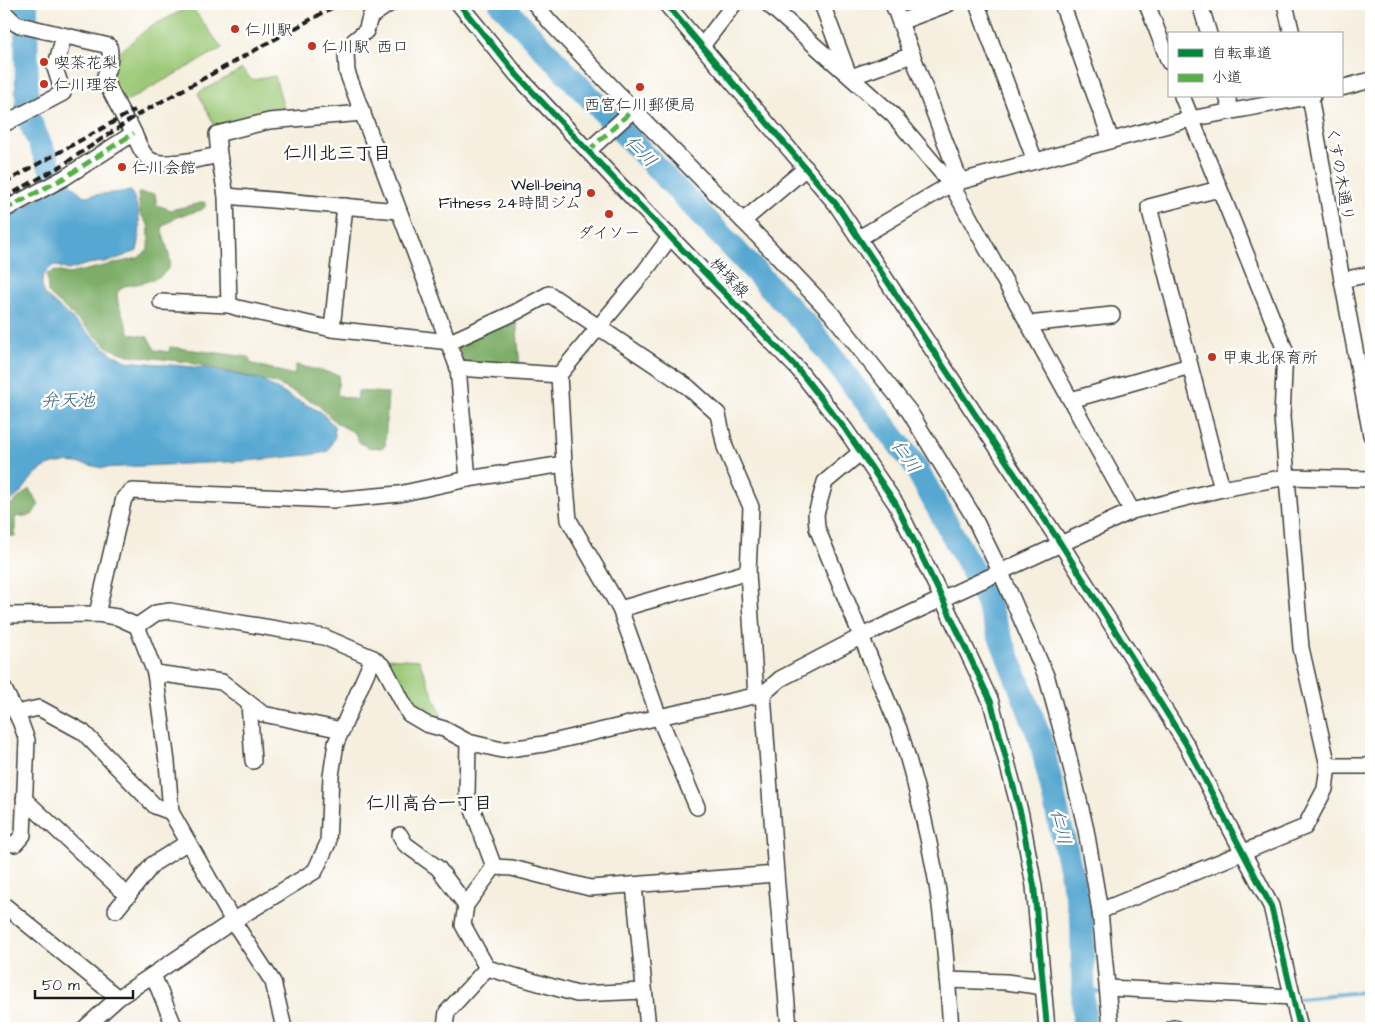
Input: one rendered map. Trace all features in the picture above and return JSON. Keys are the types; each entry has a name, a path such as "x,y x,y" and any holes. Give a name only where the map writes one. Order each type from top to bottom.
{"street":[{"path":"389,4 370,17 366,31 354,41 346,53 347,72 450,342 458,368 468,479"},
{"name":"桝塚線","path":"459,4 517,75 798,369 846,429 896,504 991,702 1021,815 1034,886 1047,1028"},
{"path":"535,4 633,110 831,313 909,412 972,514 1001,572 1047,678 1068,754 1086,830 1100,911 1111,1028"},
{"path":"666,4 836,204 1061,544 1186,744 1271,906 1300,1028"},
{"path":"702,46 734,4"},
{"path":"768,4 893,115 956,182"},
{"path":"822,4 850,76"},
{"path":"893,4 956,182 1028,324 1132,511"},
{"path":"977,4 1035,161"},
{"path":"1062,4 1111,140"},
{"path":"1147,4 1168,59"},
{"path":"1200,4 1208,32"},
{"path":"1285,4 1292,32"},
{"path":"900,22 941,5"},
{"path":"8,19 36,30 109,46 108,66 104,79 107,88 114,97 143,152 149,159 157,162 178,162 219,155"},
{"path":"10,120 63,94 56,68 64,36"},
{"path":"850,76 912,55"},
{"path":"1342,88 1371,80"},
{"path":"1100,911 1305,827 1325,789 1328,766 1301,648 1282,417 1285,350 1183,98"},
{"path":"1228,98 1231,111"},
{"path":"859,238 956,182 1190,119 1305,98"},
{"name":"くすの木通り","path":"1311,98 1342,280 1367,391 1371,435"},
{"path":"588,151 633,110"},
{"path":"229,305 226,196 217,134 269,122 362,113"},
{"path":"4,210 64,178 134,133"},
{"path":"743,221 806,168"},
{"path":"1219,189 1149,207 1222,488"},
{"path":"226,196 399,211"},
{"path":"332,330 345,206"},
{"path":"671,236 645,271 558,375 569,520 620,609 659,717 697,807"},
{"path":"1342,280 1371,274"},
{"path":"161,302 229,305 332,330 450,342 516,312 549,294 688,387 718,414 725,447 751,508 748,572 789,1028"},
{"path":"1028,324 1112,315"},
{"path":"1071,400 1190,366"},
{"path":"458,368 558,375"},
{"path":"861,452 825,482 816,514 817,528 899,729 908,759 935,873 951,1028"},
{"path":"97,614 124,498 132,491 332,500 399,494 468,479 564,464"},
{"path":"137,626 156,614 170,611 324,637 373,658 384,667 409,714 426,724 444,729 468,742 502,750 536,746 760,695 780,679 862,636 1132,511 1222,488 1287,477 1371,479"},
{"path":"620,609 748,572"},
{"path":"4,615 97,614 117,617 137,626 155,673 167,762 171,812 233,921 273,982 284,1028"},
{"path":"85,1028 118,998 233,921 315,871 328,843 331,776 336,743 373,658"},
{"path":"155,673 222,682 263,714 342,730"},
{"path":"4,689 16,713 26,740 22,834 15,844 4,843"},
{"path":"250,703 253,761"},
{"path":"16,713 39,708 83,732 155,806 171,812"},
{"path":"468,742 467,794 494,867"},
{"path":"1328,766 1371,766"},
{"path":"24,799 128,896"},
{"path":"400,835 405,844 438,868 466,906"},
{"path":"116,910 152,864 188,842"},
{"path":"494,867 512,868 590,888 776,874"},
{"path":"494,867 466,906 462,925 487,968 577,994 644,990"},
{"path":"634,885 648,1028"},
{"path":"4,905 118,998"},
{"path":"446,1028 447,1012 487,968"},
{"path":"153,975 175,1028"},
{"path":"947,980 1006,982 1044,987"},
{"path":"1108,988 1293,997"}],"green space":[{"path":"191,6 222,48 125,102 121,101 109,76 121,51 148,28"},
{"path":"242,69 252,80 275,76 286,116 216,128 198,93"},
{"path":"138,193 155,194 157,205 171,210 205,202 205,207 201,210 179,216 163,226 162,231 170,262 164,273 152,280 124,286 117,293 118,303 130,334 148,337 155,350 169,352 170,347 249,357 250,363 294,375 296,365 339,375 337,395 357,400 358,391 388,393 385,446 381,448 367,447 359,442 355,433 335,422 316,403 275,383 187,362 128,355 109,348 48,293 47,274 56,271 69,274 138,258 148,250 149,227 140,213"},
{"path":"516,316 520,369 461,364 457,343"},
{"path":"29,489 39,504 32,515 15,517 15,536 4,536 4,505 12,504"},
{"path":"385,658 419,660 443,719 432,719 413,710"}],"water":[{"name":"弁天池","path":"68,182 84,196 131,191 138,213 139,244 137,251 111,261 88,264 68,270 54,265 43,278 42,286 45,295 112,354 127,361 205,368 261,380 321,412 334,426 335,436 328,451 318,454 247,461 102,468 69,462 53,464 38,472 15,498 4,502 4,217"}],"waterway":[{"path":"26,4 28,117 59,187"},
{"name":"仁川","path":"501,4 811,330 914,464 980,585 1041,741 1082,920 1084,1028"},
{"path":"1300,998 1362,992 1371,984"},
{"path":"1083,988 1100,992"}],"railway":[{"path":"4,198 61,166 139,114 339,4"},
{"path":"4,183 135,110"}],"marked path":[{"path":"588,151 633,110"},
{"path":"4,210 64,178 134,133"}],"cycle path":[{"path":"459,4 517,75 618,183 798,369 845,429 896,504 991,702 1021,815 1034,886 1047,1028"},
{"path":"666,4 836,204 1061,544 1186,744 1271,906 1300,1028"}],"place":[{"name":"仁川駅","path":"235,29"},
{"name":"仁川駅 西口","path":"312,46"},
{"name":"喫茶花梨","path":"44,62"},
{"name":"仁川理容","path":"44,84"},
{"name":"西宮仁川郵便局","path":"640,87"},
{"name":"仁川会館","path":"122,167"},
{"name":"Well-being Fitness 24時間ジム","path":"591,193"},
{"name":"ダイソー","path":"609,214"},
{"name":"甲東北保育所","path":"1212,357"}],"district":[{"name":"仁川北三丁目","path":"337,153"},
{"name":"仁川高台一丁目","path":"429,803"}]}
